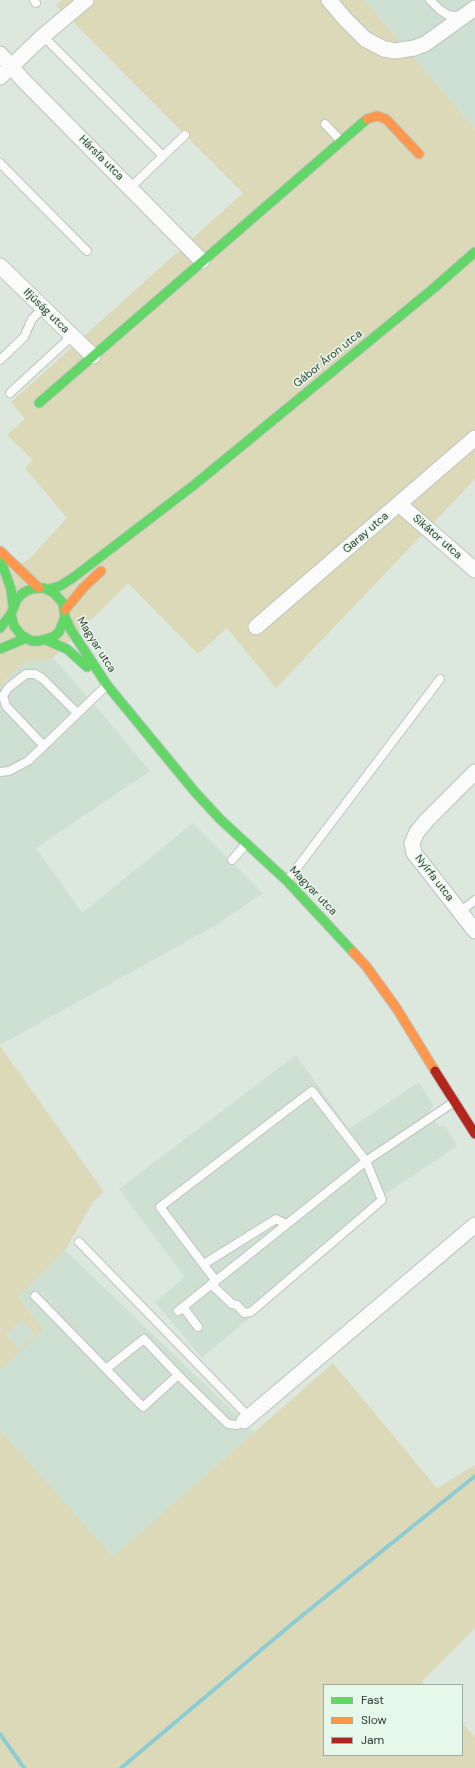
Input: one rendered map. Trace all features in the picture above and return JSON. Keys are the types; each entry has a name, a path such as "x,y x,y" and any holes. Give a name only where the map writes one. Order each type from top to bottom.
{"street":[{"path":"0,77 43,36 86,0"},
{"path":"329,0 365,39 384,49 395,51 414,48 425,44 471,11"},
{"name":"Hársfa utca","path":"0,54 11,67 202,261"},
{"path":"39,403 366,120 377,116 386,119 419,154"},
{"name":"Gábor Áron utca","path":"44,588 60,586 74,577 194,484 434,288 475,252"},
{"name":"Ifjúság utca","path":"0,266 93,356"},
{"name":"Garay utca","path":"256,627 475,438"},
{"name":"Gábor Áron utca","path":"65,613 83,588 194,484"},
{"name":"Sikátor utca","path":"399,504 475,570"},
{"path":"0,551 44,588 59,598 65,613 59,632 46,640 32,641 17,631 14,626 12,610 12,589 0,558"},
{"path":"0,628 12,610 17,599 23,592 31,589 44,588"},
{"name":"Magyar utca","path":"65,613 71,630 107,685 195,792 208,807 287,881 340,937 381,986 475,1134"},
{"path":"0,649 26,638"},
{"name":"Magyar utca","path":"46,640 67,649 107,685"},
{"name":"Nyírfa utca","path":"475,772 426,821 417,832 412,843 414,853 475,931"},
{"path":"247,1419 475,1225"}],"lane":[{"path":"430,0 440,10 448,15 454,16 471,11"},
{"path":"43,36 163,156"},
{"path":"326,124 341,141"},
{"path":"130,188 185,135"},
{"path":"0,164 87,251"},
{"path":"0,360 24,337 32,320 43,308"},
{"path":"10,393 72,336"},
{"path":"44,746 6,706 3,696 8,688 26,674 35,674 43,679 77,713"},
{"path":"287,881 440,679"},
{"path":"0,772 9,772 21,767 107,685"},
{"path":"232,860 246,843"},
{"path":"460,912 475,900"},
{"path":"312,1091 366,1161 382,1200 251,1312 244,1313 237,1305 232,1304 214,1283 204,1264 160,1207 312,1091"},
{"path":"198,1327 180,1309 366,1161 455,1102"},
{"path":"204,1264 276,1219 286,1224"},
{"path":"79,1242 247,1419 237,1425 228,1424 144,1339 106,1369"},
{"path":"36,1296 143,1407 178,1374"}],"shaded area":[{"path":"62,0 364,0 475,129 475,479 276,688 227,628 198,654 128,583 53,658 24,663 9,676 0,688 0,577 30,558 67,518 25,468 33,460 7,435 25,419 11,402 243,193 56,5"},
{"path":"364,0 475,0 475,129 431,78"},
{"path":"53,658 150,771 36,848 82,913 193,823 263,893 216,925 0,1045 0,688 9,676 24,663"},
{"path":"0,1046 104,1192 93,1202 65,1250 18,1297 43,1330 0,1370","holes":["23,1320 35,1335 18,1349 6,1334"]},
{"path":"296,1055 349,1129 419,1082 433,1106 429,1111 437,1125 445,1126 457,1146 385,1194 386,1203 202,1358 155,1302 185,1277 119,1189"},
{"path":"65,1250 254,1432 113,1558 0,1430 0,1370 43,1330 18,1297"},
{"path":"23,1320 35,1335 18,1349 6,1334"},
{"path":"333,1363 437,1488 475,1465 475,1628 422,1681 424,1684 323,1684 323,1756 463,1756 463,1724 475,1737 475,1768 0,1768 0,1430 113,1557"}],"waterway":[{"path":"121,1768 293,1623 475,1476"},
{"path":"0,1734 24,1768"}],"traffic: fast":[{"path":"39,403 367,119"},
{"path":"49,589 60,586 74,577 194,485 434,288 475,252"},
{"path":"0,558 11,589 13,606"},
{"path":"0,628 11,614 17,599 23,593 31,589 44,588 54,593 63,603 65,617 59,632 53,637 39,641 32,641 21,635 14,626 11,614"},
{"path":"65,617 71,630 107,685 195,792 220,819 287,881 353,952"},
{"path":"0,649 26,638"},
{"path":"46,640 67,649 87,667"}],"traffic: slow":[{"path":"367,119 377,116 386,119 419,154"},
{"path":"0,551 39,588"},
{"path":"65,610 83,588 101,571"},
{"path":"353,952 366,966 397,1009 435,1071"}],"traffic: jam":[{"path":"435,1071 475,1134"}]}
